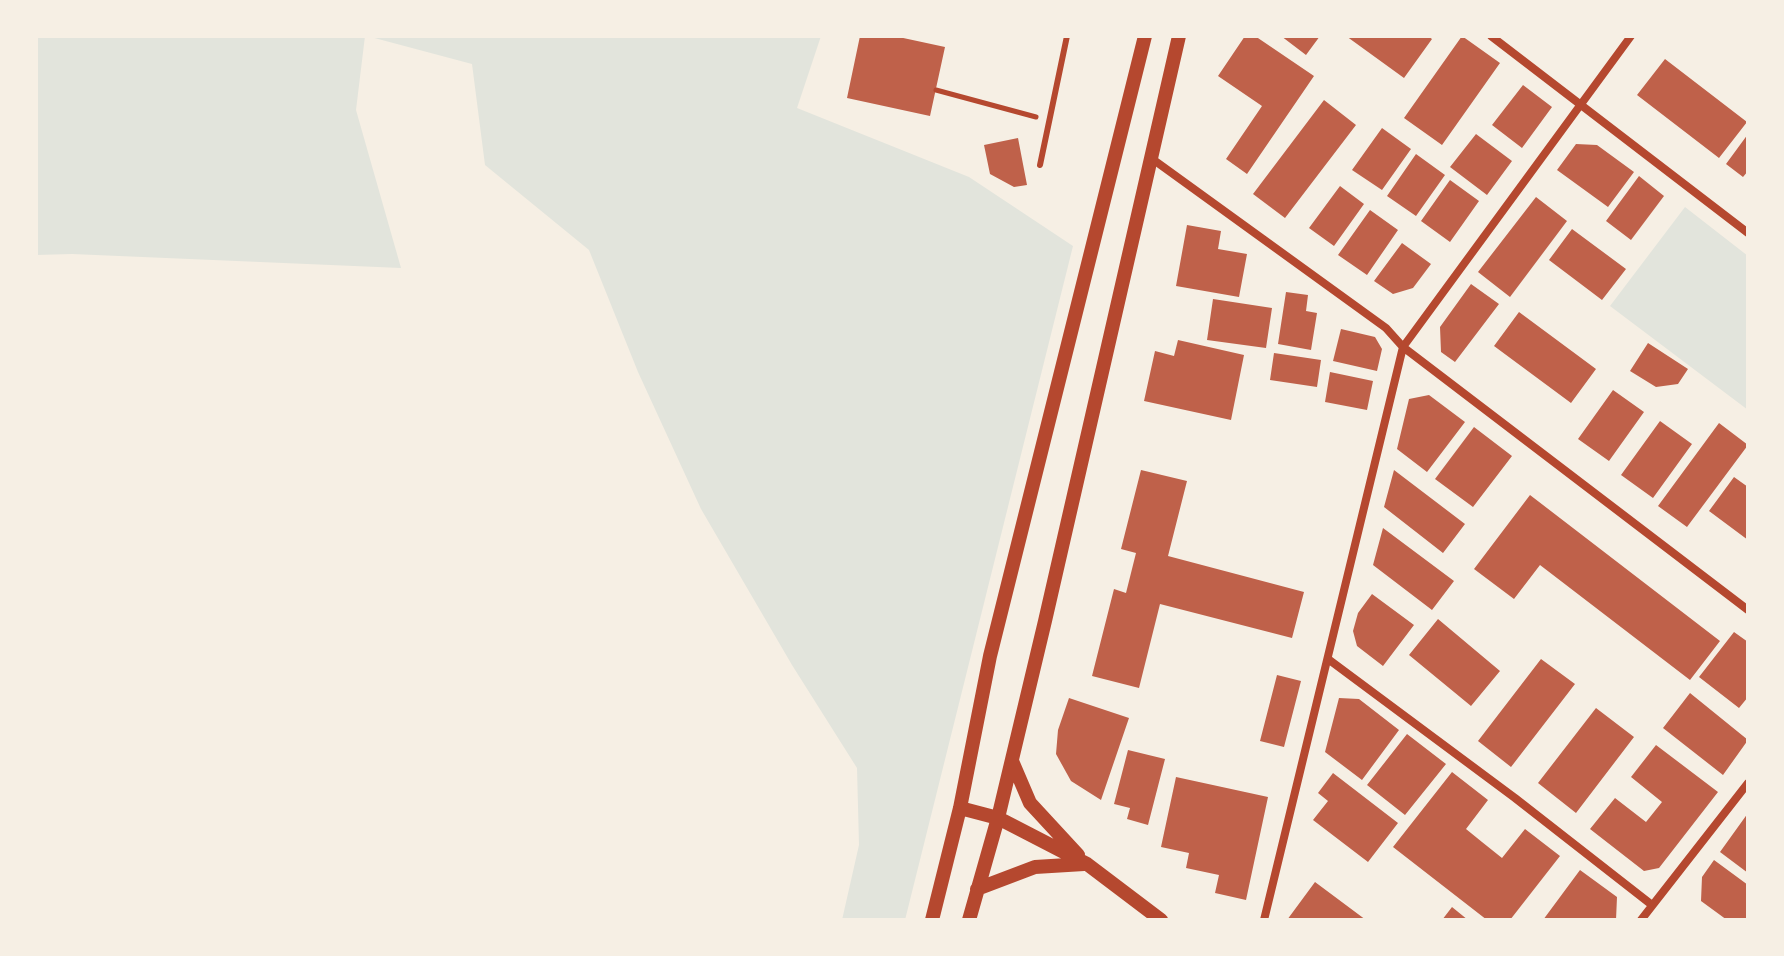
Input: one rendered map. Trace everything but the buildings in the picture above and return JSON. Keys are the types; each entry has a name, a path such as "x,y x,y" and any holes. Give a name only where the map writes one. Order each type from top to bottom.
{"street":[{"path":"932,920 960,808 990,656 1145,36"},
{"path":"969,920 1012,761 1179,36"},
{"path":"1491,36 1748,233"},
{"path":"1264,920 1403,347 1631,36"},
{"path":"1151,158 1386,328 1403,347 1748,610"},
{"path":"1328,659 1652,905"},
{"path":"1012,761 1030,803 1087,864"},
{"path":"1641,920 1748,783"},
{"path":"960,808 998,818 1087,864 1161,920"},
{"path":"977,889 1035,867 1087,864"}],"lane":[{"path":"1040,165 1067,36"}],"path":[{"path":"936,90 1049,120"}],"shaded area":[{"path":"36,36 365,36 356,110 401,268 36,255"},
{"path":"367,36 821,36 797,108 969,177 1073,246 905,920 842,920 859,845 857,768 792,665 701,509 638,372 589,250 485,165 472,64"},
{"path":"1685,207 1748,256 1748,410 1610,306"}]}
